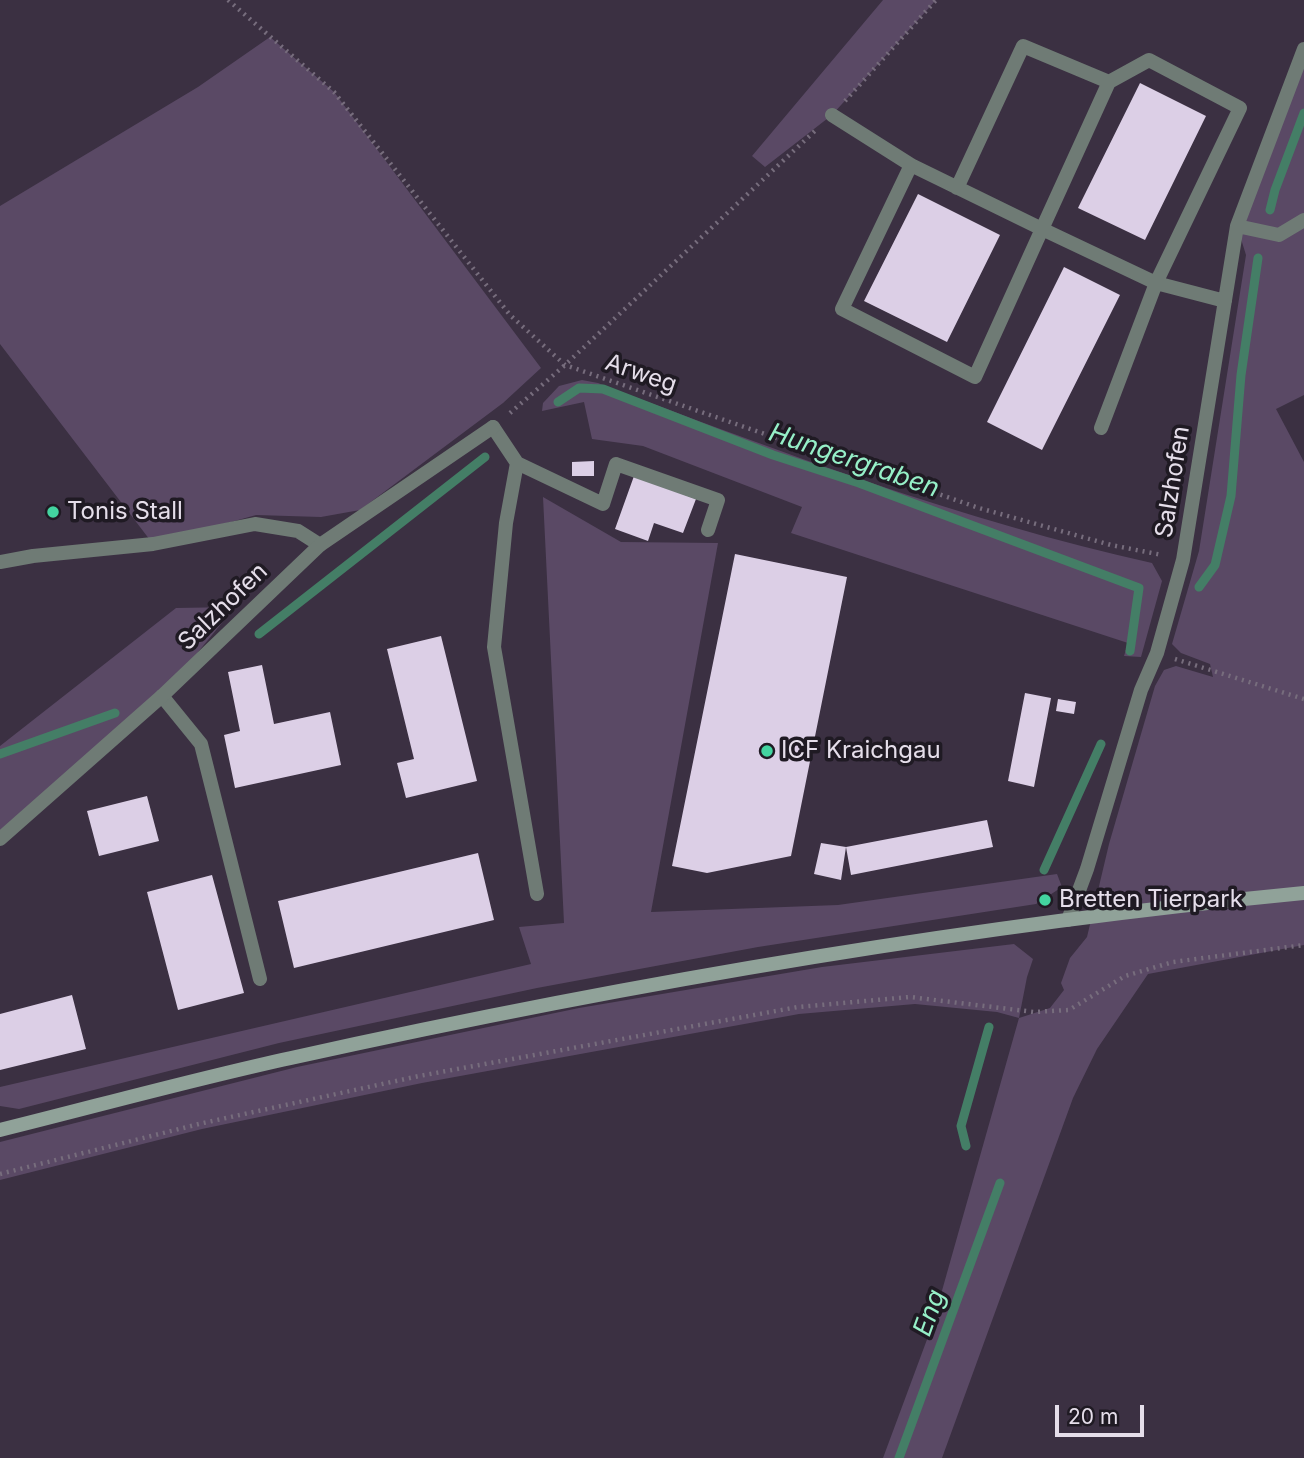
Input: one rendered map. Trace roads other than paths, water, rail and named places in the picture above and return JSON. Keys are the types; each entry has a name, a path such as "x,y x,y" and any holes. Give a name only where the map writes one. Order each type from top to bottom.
{"street":[{"path":"957,188 1023,46 1109,82"},
{"name":"Salzhofen","path":"1068,920 1087,869 1141,690 1157,653 1183,560 1237,226 1304,49"},
{"path":"911,165 842,309 975,377 1109,82 1149,60 1240,108 1156,283 1101,428"},
{"path":"832,115 911,165 1042,229 1156,283 1224,301"},
{"path":"1237,226 1279,235 1304,220"},
{"name":"Salzhofen","path":"0,839 162,696 320,545 493,427 517,463"},
{"path":"537,894 494,647 506,523 517,463 603,503 616,464 718,500 708,530"},
{"path":"0,562 33,556 153,544 256,524 298,531 320,545"},
{"path":"162,696 201,744 260,979"},
{"path":"0,1130 289,1058 564,1002 822,954 1068,920 1304,893"}],"waterway":[{"name":"Hungergraben","path":"1270,210 1304,113"},
{"name":"Hungergraben","path":"1199,587 1215,565 1231,496 1241,375 1258,258"},
{"name":"Hungergraben","path":"558,402 579,388 603,389 773,455 859,483 1139,588 1130,651"},
{"name":"Hungergraben","path":"259,634 485,457"},
{"name":"Hungergraben","path":"0,754 115,713"},
{"name":"Eng","path":"1044,870 1101,744"},
{"name":"Eng","path":"966,1146 961,1126 989,1027"},
{"name":"Eng","path":"899,1458 1000,1183"}],"place":[{"name":"Tonis Stall","path":"53,512"},
{"name":"ICF Kraichgau","path":"767,751"},
{"name":"Bretten Tierpark","path":"1045,900"}]}
